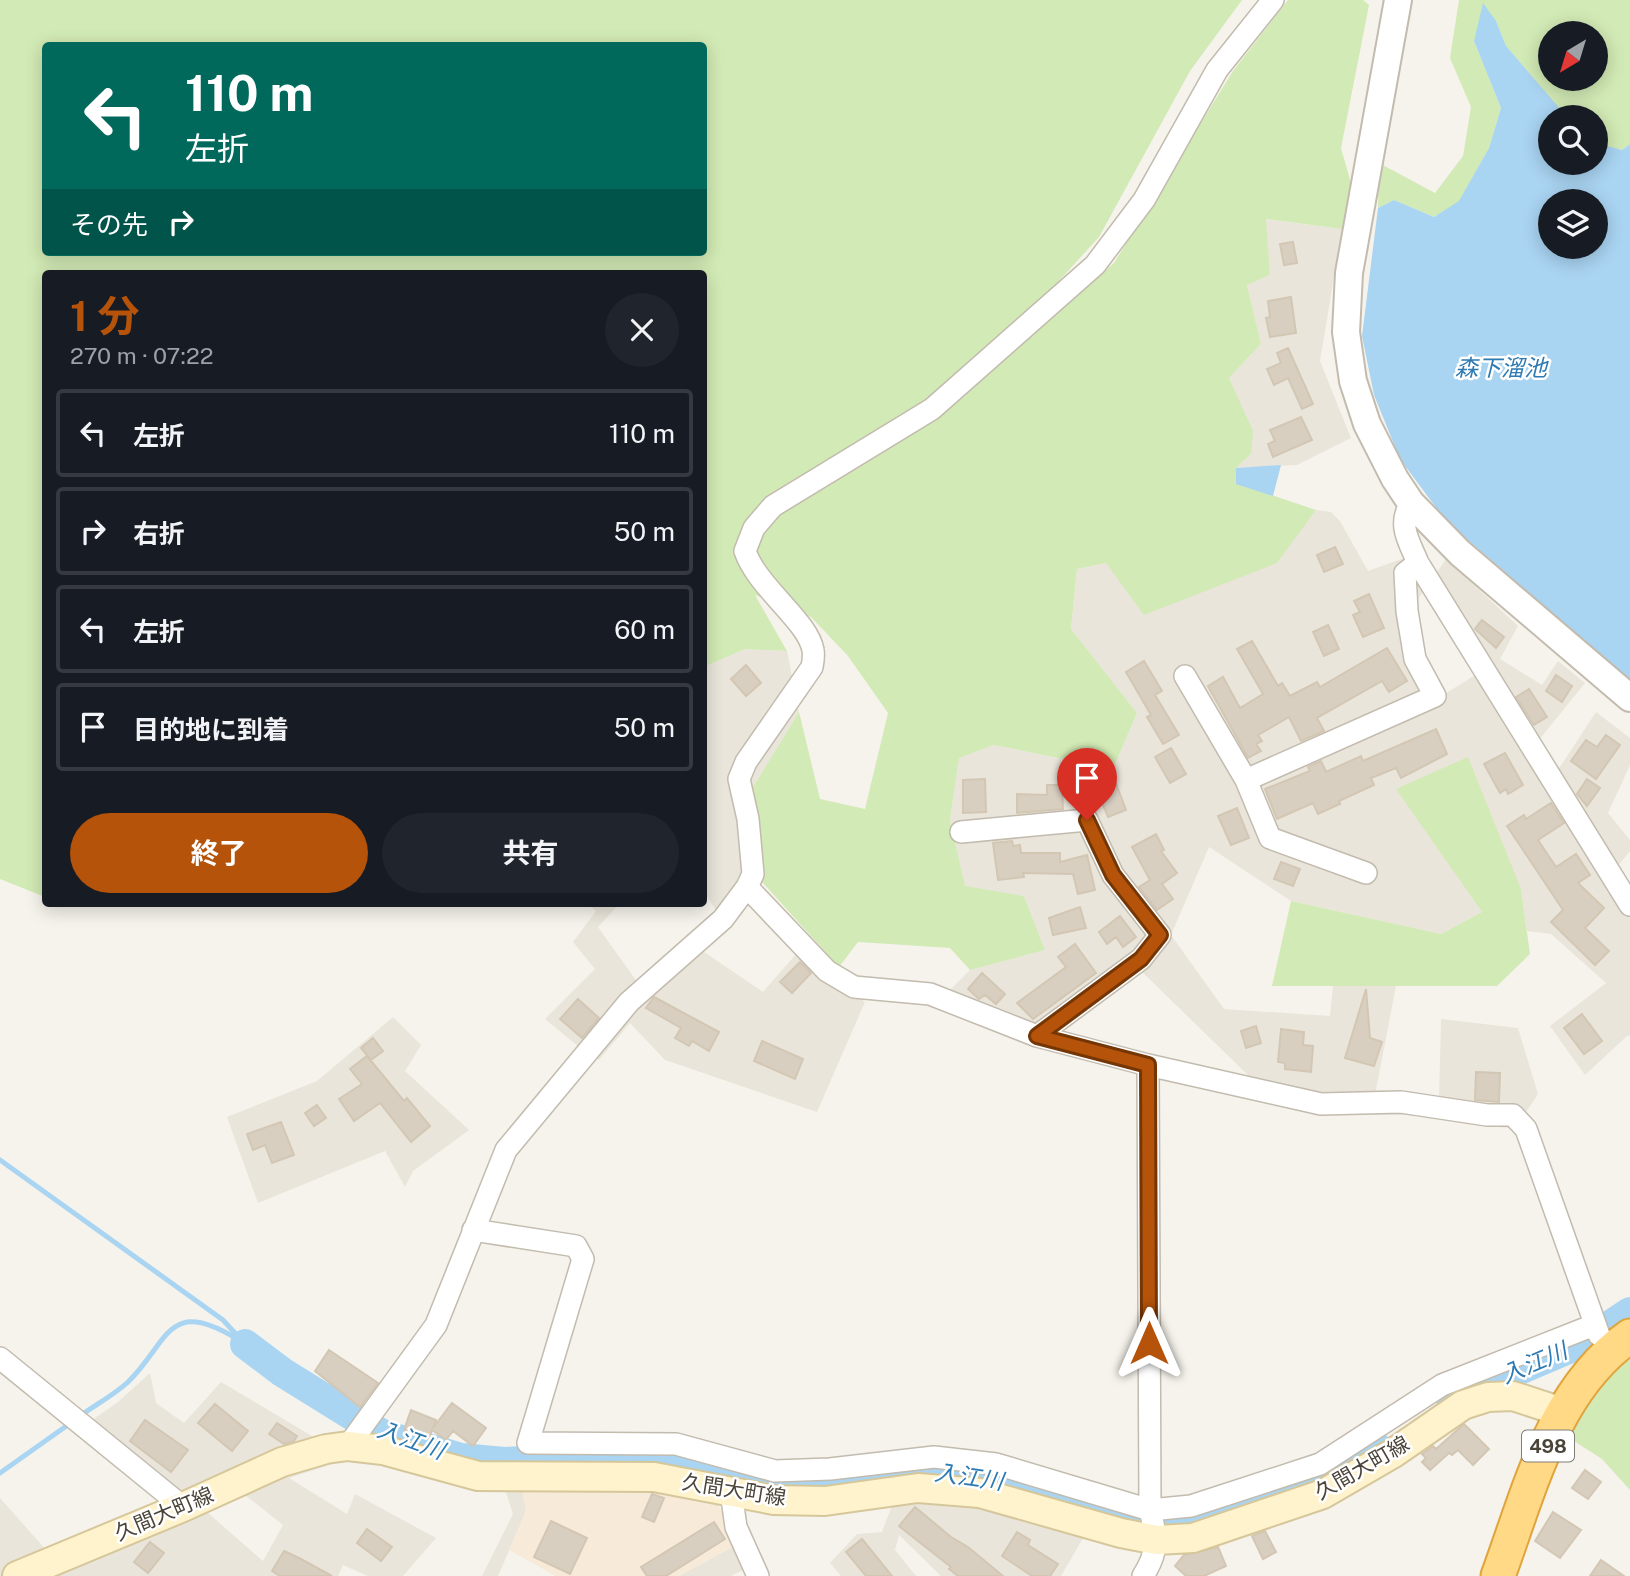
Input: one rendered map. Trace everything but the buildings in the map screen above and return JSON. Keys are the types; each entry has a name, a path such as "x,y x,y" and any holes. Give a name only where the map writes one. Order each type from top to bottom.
{"highway":[{"name":"498","path":"1498,1576 1562,1412 1609,1338"}],"main road":[{"name":"久間大町線","path":"18,1576 53,1569 282,1462 326,1449 359,1432 383,1450 478,1476 654,1477 774,1500 825,1501 919,1488 981,1493 1121,1532 1157,1539 1193,1538 1322,1494 1392,1454 1463,1405 1488,1397 1514,1396 1562,1412"}],"street":[{"path":"359,1432 436,1325 506,1150 629,1002 723,919 754,874 748,818 738,779 746,762 812,667 813,650 806,634 751,568 745,551 754,528 773,506 932,409 1095,265 1144,200 1217,70 1273,0"},
{"path":"1398,0 1349,273 1346,332 1353,381 1367,424 1395,479 1411,503 1460,553 1630,698"},
{"path":"1411,503 1404,515 1403,527 1418,563 1630,905"},
{"path":"1245,780 1435,696 1415,659 1407,611 1405,573 1418,563"},
{"path":"1185,676 1245,780 1270,838 1366,873"},
{"path":"961,832 1087,820 1113,875 1160,935 1141,959 1037,1036"},
{"path":"473,1230 576,1246 583,1259 528,1443 676,1444 775,1471 830,1469 934,1457 996,1464 1150,1510 1191,1506 1320,1464 1442,1385 1609,1338 1526,1129 1513,1115 1487,1115 1401,1102 1321,1104 1148,1065 1037,1036 930,994 854,987 827,971 747,887"},
{"path":"1143,1576 1151,1563 1157,1539 1150,1510 1148,1065"},
{"path":"0,1358 183,1507"},
{"path":"731,1492 736,1527 758,1576"}],"shaded area":[{"path":"1265,219 1342,229 1320,361 1351,438 1297,465 1236,468 1251,454 1229,378 1261,344 1247,285 1270,275"},
{"path":"1316,510 1331,512 1340,521 1368,571 1407,557 1426,588 1446,559 1518,626 1500,659 1542,685 1558,661 1585,683 1539,740 1556,773 1596,712 1630,738 1630,765 1608,813 1630,840 1630,851 1618,866 1630,891 1630,1036 1585,1075 1550,1026 1606,983 1551,934 1527,931 1521,889 1397,789 1482,912 1441,934 1291,901 1209,847 1171,935 1224,1009 1330,1016 1333,986 1396,986 1375,1095 1439,1100 1441,1019 1518,1028 1538,1094 1515,1129 1408,1115 1317,1114 1256,1101 1252,1079 1137,967 1051,1033 1041,1050 934,1006 970,970 1045,950 1024,896 965,887 950,820 959,757 994,745 1113,769 1137,713 1071,629 1077,569 1106,563 1276,563","holes":["1426,588 1477,674 1443,695 1420,652 1414,604"]},
{"path":"745,649 787,651 799,712 750,792 763,883 727,927 707,897 707,666"},
{"path":"591,907 616,907 598,927 638,983 688,941 763,992 797,953 865,1002 817,1112 665,1060 630,1023 599,1060 545,1019 595,969 573,942 596,911"},
{"path":"393,1017 421,1045 405,1071 469,1130 413,1171 405,1187 385,1151 258,1203 227,1117 317,1081"},
{"path":"150,1373 156,1403 184,1423 221,1382 317,1439 342,1461 289,1478 347,1514 355,1494 436,1538 403,1576 368,1576 343,1565 338,1576 0,1576 0,1498 46,1550 168,1503 78,1430 118,1402","holes":["245,1495 283,1525 263,1561 207,1512"]},
{"path":"649,1484 716,1500 736,1545 679,1576 556,1576 509,1550 526,1511 522,1488"},
{"path":"522,1488 526,1511 498,1576 482,1576 513,1514 505,1489"},
{"path":"975,1501 1086,1533 1061,1576 941,1576 899,1535 895,1550 916,1576 841,1576 830,1563 857,1534 882,1532 893,1503"},
{"path":"736,1545 745,1569 731,1576 679,1576"}],"green space":[{"path":"0,0 1242,0 1190,71 1099,237 1027,316 1036,330 1114,263 1233,71 1288,0 1363,0 1369,5 1341,148 1354,194 1342,229 1266,219 1270,275 1247,285 1261,344 1229,378 1253,431 1251,454 1236,468 1236,483 1316,510 1277,563 1144,615 1106,563 1077,569 1071,629 1137,713 1113,769 994,745 959,758 950,820 965,886 1024,896 1045,950 970,970 950,948 858,942 839,967 763,883 750,792 799,712 820,799 865,809 888,713 848,656 811,617 755,595 787,651 745,649 707,666 707,270 42,270 42,896 0,879"},
{"path":"1459,0 1630,0 1630,144 1622,150 1608,147 1608,105 1556,105 1544,91 1608,91 1608,21 1538,21 1538,84 1506,46 1496,21 1474,41 1501,108 1489,148 1459,202 1434,217 1394,200 1378,208 1379,163 1435,193 1463,156 1471,107 1450,58"},
{"path":"1468,757 1521,889 1530,954 1497,986 1272,986 1291,901 1441,934 1482,912 1396,789"},
{"path":"1630,1359 1630,1490 1602,1459 1566,1436 1612,1373"}],"water":[{"name":"森下溜池","path":"1483,3 1496,21 1506,46 1538,83 1538,91 1545,91 1557,105 1538,105 1538,175 1608,175 1608,146 1622,150 1630,144 1630,680 1446,521 1400,459 1374,395 1362,336 1378,208 1394,200 1434,217 1459,201 1489,148 1501,108 1474,41"},
{"path":"1281,465 1273,496 1236,484 1236,468"}],"waterway":[{"path":"0,1160 223,1320 245,1344"},
{"name":"入江川","path":"1451,1399 1585,1342 1630,1312"},
{"path":"80,1416 128,1382 162,1339 183,1323 196,1322 214,1327 237,1339"},
{"name":"入江川","path":"245,1344 282,1372 382,1434 461,1458 504,1462 636,1457 696,1466 776,1485 826,1487 928,1471 1003,1480 1137,1521 1196,1522 1313,1482 1378,1448"},
{"path":"0,1473 72,1422"}],"route":[{"path":"1087,820 1113,875 1160,935 1141,959 1037,1036 1148,1065 1149,1343"}]}
